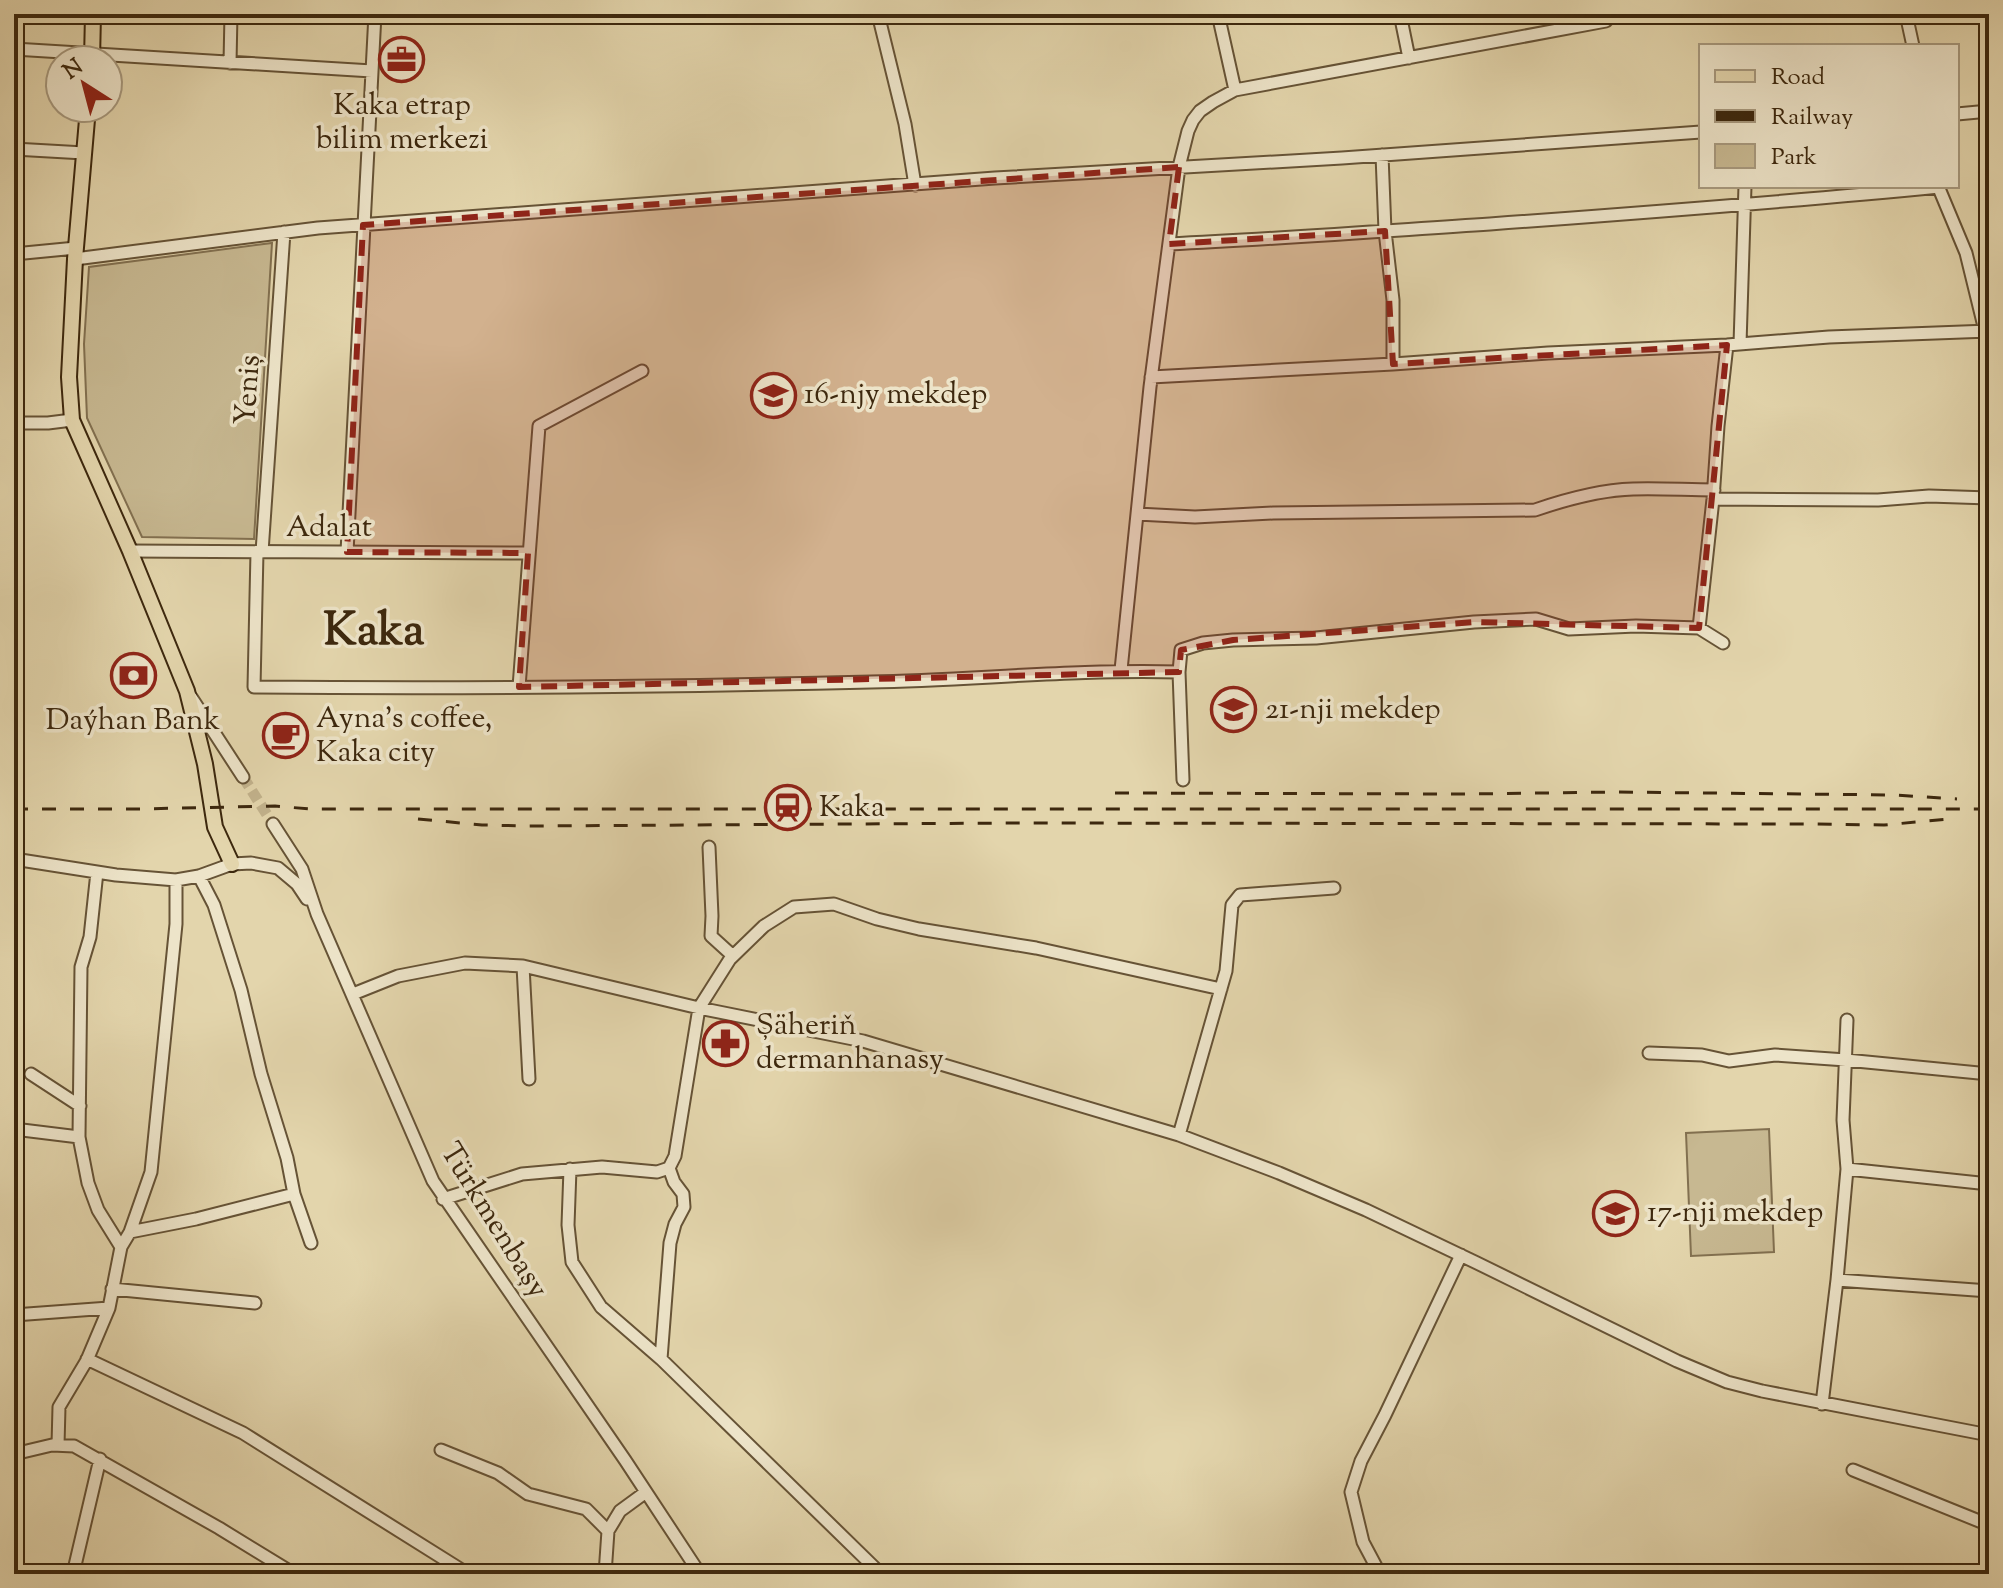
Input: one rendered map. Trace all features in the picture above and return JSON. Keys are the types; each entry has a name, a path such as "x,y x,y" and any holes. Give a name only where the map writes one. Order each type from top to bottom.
{"main road":[{"path":"92,44 93,14"},
{"path":"87,124 75,254 69,377 72,420 187,691 205,764 215,827 232,864"}],"street":[{"path":"230,63 231,14"},
{"path":"347,552 375,14"},
{"path":"878,14 905,124 915,185"},
{"path":"1218,14 1235,90"},
{"path":"1400,14 1409,58"},
{"path":"1121,670 1151,377 1179,167 1193,120 1200,111 1235,90 1606,21 1604,14"},
{"path":"1906,14 1913,44"},
{"path":"14,49 44,52"},
{"path":"124,58 372,71"},
{"path":"1959,114 1989,111"},
{"path":"14,254 75,254 363,225 1699,132"},
{"path":"14,149 84,153"},
{"path":"1382,155 1385,231 1393,300 1393,364"},
{"path":"1699,628 1714,495 1718,426 1733,344 1745,188"},
{"path":"1169,244 1301,238 1586,217 1929,188"},
{"path":"1938,188 1966,253 1989,347"},
{"name":"Yeniş","path":"284,232 260,552 254,687 519,687"},
{"path":"1151,377 1829,337 1987,331"},
{"path":"642,371 539,426 519,687 873,682 1121,670 1179,672"},
{"path":"14,423 72,420"},
{"path":"1137,514 1195,517 1273,513 1522,511 1599,493 1632,489 1878,500 1929,496 1989,498"},
{"name":"Adalat","path":"130,551 528,553"},
{"path":"1183,780 1181,650 1203,643 1316,638 1536,619 1569,629 1636,626 1699,628 1723,643"},
{"path":"187,691 243,777"},
{"name":"Türkmenbaşy","path":"273,824 302,869 317,914 443,1199 700,1574"},
{"path":"709,847 711,936 733,956"},
{"path":"14,859 176,880 199,876 232,864 251,863 278,868 297,884 317,914"},
{"path":"97,872 90,937 81,967 79,1137 93,1197 121,1247"},
{"path":"199,876 214,905 241,990 294,1194 311,1243"},
{"path":"58,1445 59,1407 87,1359 109,1308 121,1247 130,1232 151,1172 176,924 176,880"},
{"path":"1179,1135 1226,971 1232,905 1240,895 1334,888"},
{"path":"443,1199 522,1174 602,1167 657,1172 669,1168 675,1156 699,1008 733,956 764,926 794,907 834,904 919,929 1036,948 1221,989"},
{"path":"353,994 398,976 465,963 523,966 699,1008 863,1041 1179,1135 1279,1173 1366,1210 1677,1361 1727,1382 1822,1404 1989,1435"},
{"path":"523,966 529,1079"},
{"path":"1822,1404 1847,1169 1843,1120 1847,1020"},
{"path":"1649,1053 1702,1055 1729,1061 1775,1055 1989,1074"},
{"path":"31,1074 80,1106"},
{"path":"14,1129 79,1137"},
{"path":"661,1359 670,1243 684,1207 683,1194 669,1168"},
{"path":"570,1169 568,1225 572,1262 601,1307 661,1359 881,1574"},
{"path":"1847,1169 1989,1184"},
{"path":"130,1232 294,1194"},
{"path":"1380,1574 1363,1542 1351,1492 1361,1461 1461,1255"},
{"path":"1837,1280 1989,1291"},
{"path":"112,1289 255,1303"},
{"path":"14,1315 109,1308"},
{"path":"87,1359 243,1433 468,1574"},
{"path":"14,1454 52,1445 74,1446 294,1574"},
{"path":"441,1450 498,1473 528,1494 586,1509 608,1531"},
{"path":"73,1574 100,1459"},
{"path":"1853,1470 1989,1525"},
{"path":"605,1574 608,1531 620,1511 646,1492"}],"highlighted area":[{"path":"1179,167 1169,244 1385,231 1393,364 1727,345 1699,628 1474,622 1233,640 1181,650 1179,672 519,687 528,553 347,552 363,225"}],"green space":[{"path":"272,243 254,539 142,537 87,418 84,344 89,267"},
{"path":"1769,1129 1774,1252 1691,1256 1686,1133"}],"tunnel":[{"path":"243,777 273,824"}],"railway":[{"path":"1115,793 1616,792 1895,795 1957,799"},
{"path":"14,809 275,806 310,809 1989,809"},
{"path":"418,819 528,826 1015,823 1884,825 1949,819"}],"place":[{"name":"Kaka etrap bilim merkezi","path":"402,60"},
{"name":"16-njy mekdep","path":"773,395"},
{"name":"Daýhan Bank","path":"133,675"},
{"name":"21-nji mekdep","path":"1234,710"},
{"name":"Ayna's coffee, Kaka city","path":"285,736"},
{"name":"Kaka","path":"788,808"},
{"name":"Şäheriň dermanhanasy","path":"725,1043"},
{"name":"17-nji mekdep","path":"1616,1213"}],"district":[{"name":"Kaka","path":"374,633"}]}
